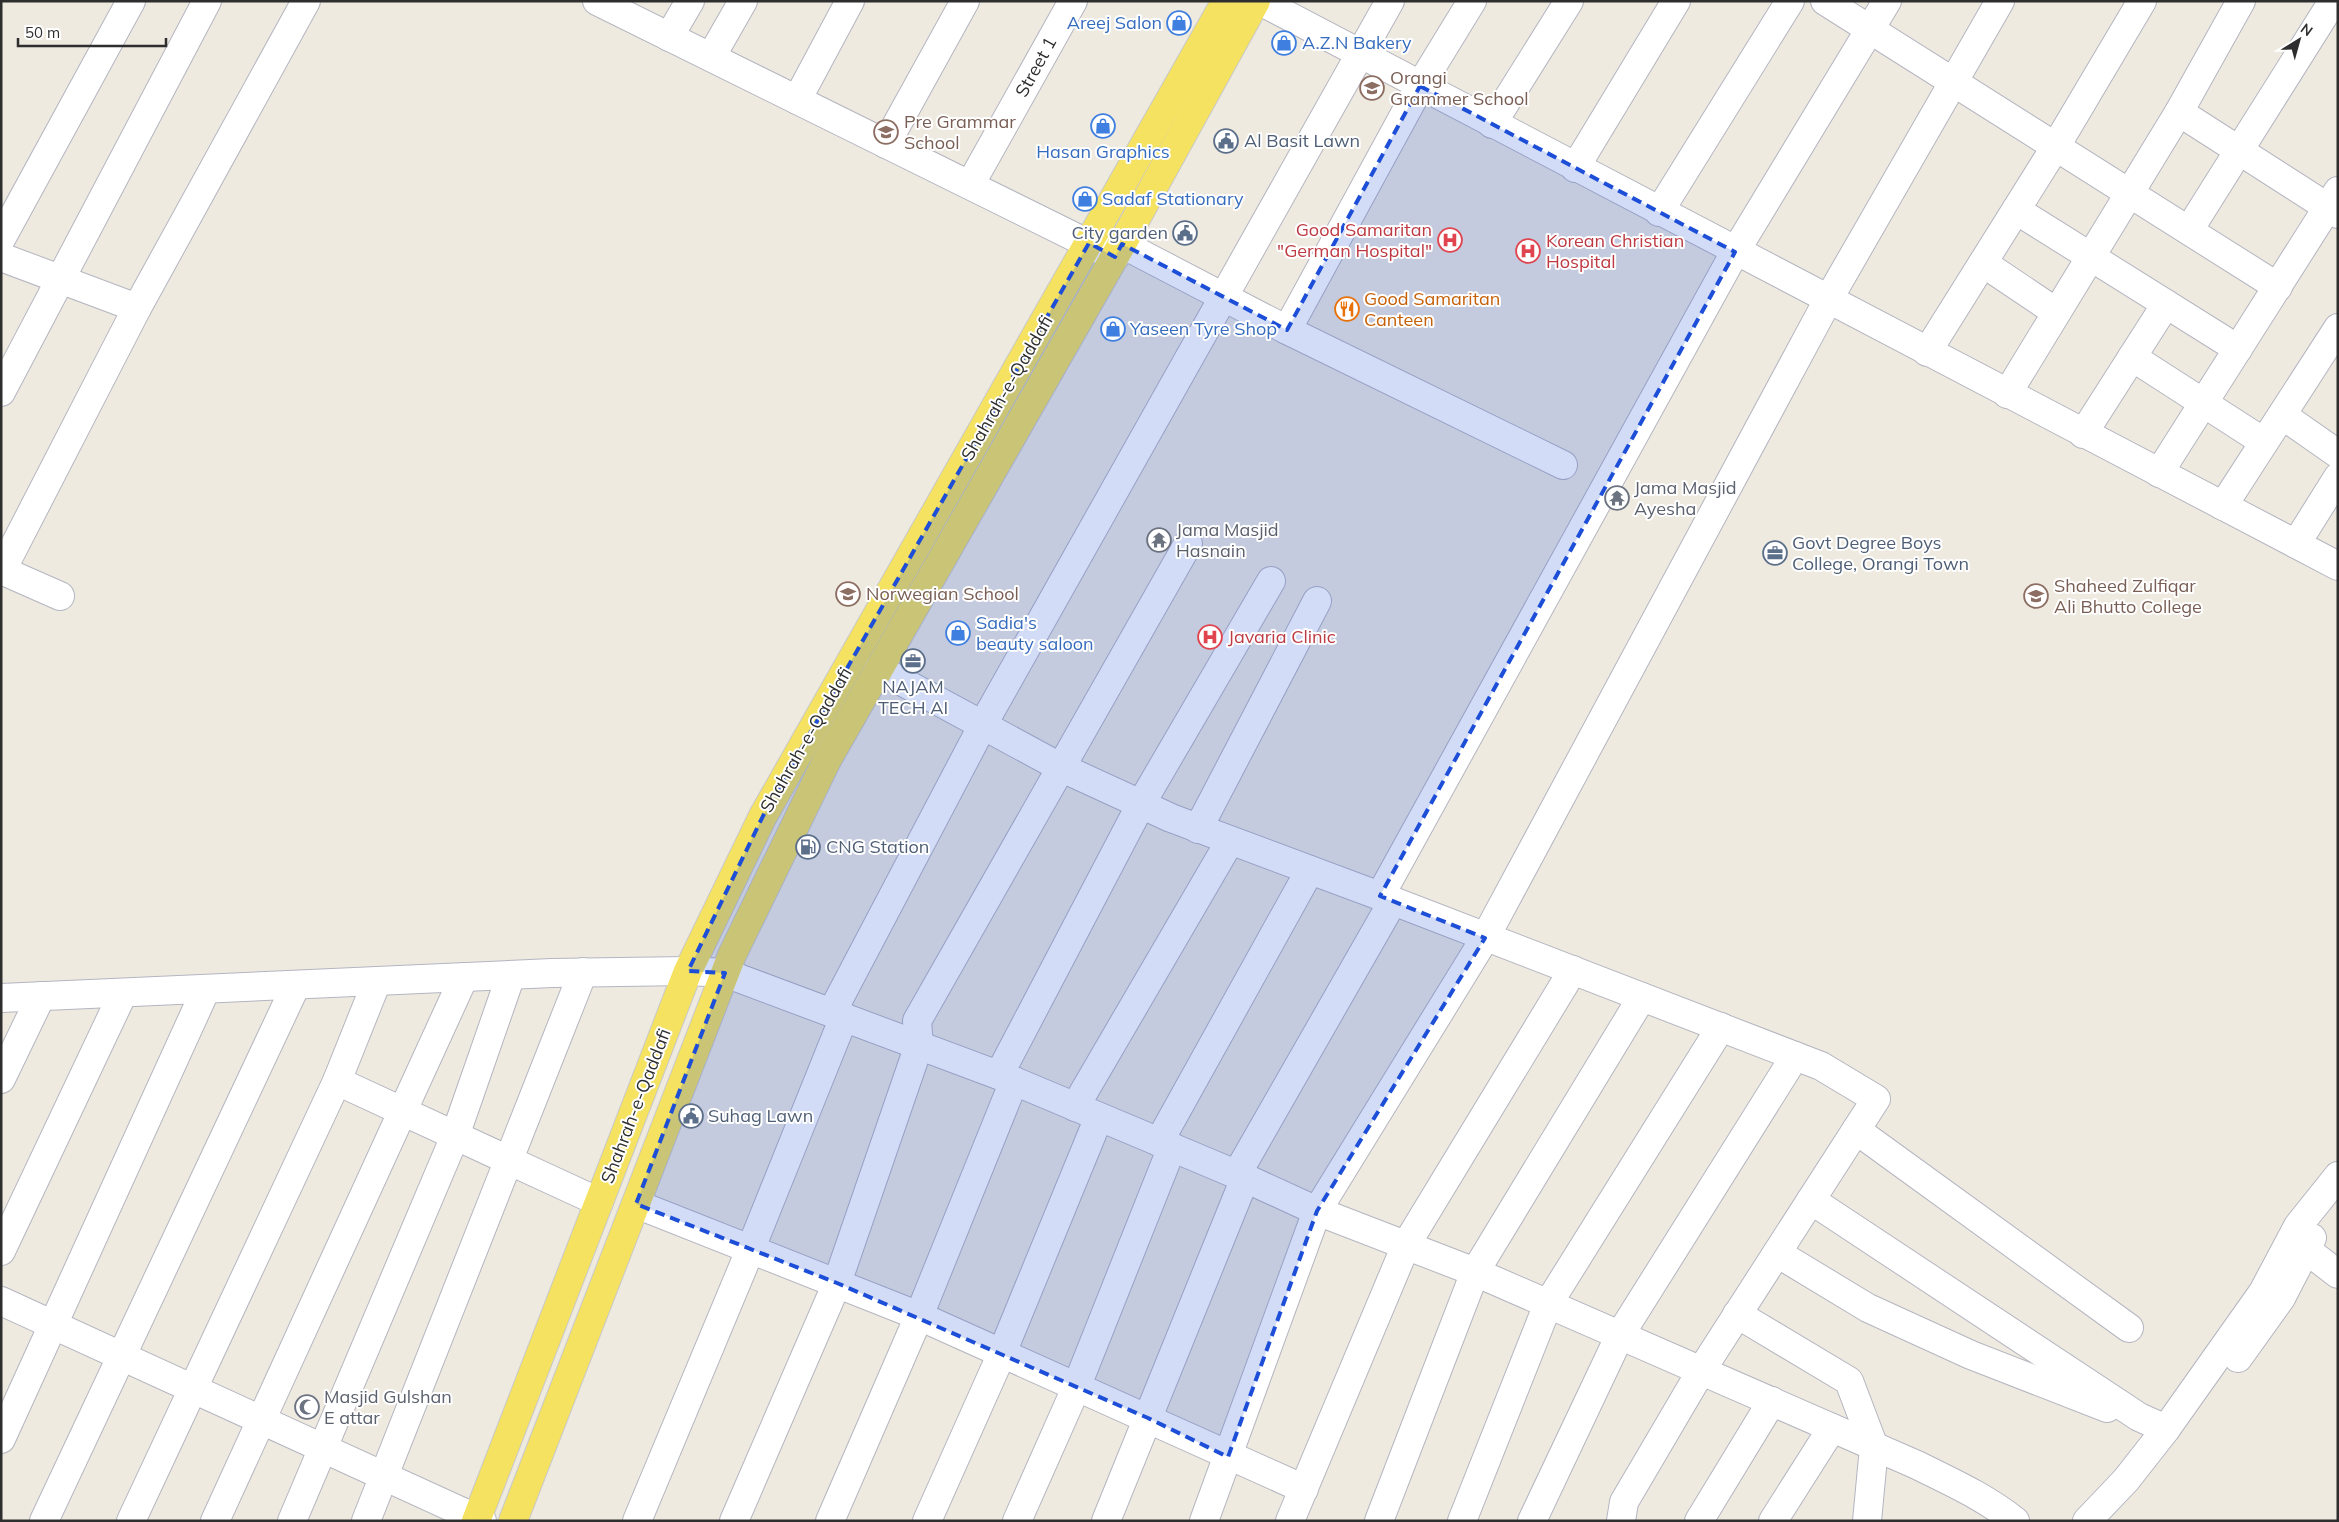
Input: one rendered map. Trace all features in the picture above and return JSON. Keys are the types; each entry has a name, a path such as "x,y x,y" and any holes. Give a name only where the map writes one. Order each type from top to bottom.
{"main road":[{"name":"Shahrah-e-Qaddafi","path":"478,1520 688,971 763,816 1226,1"},
{"name":"Shahrah-e-Qaddafi","path":"513,1521 725,973 827,760 1258,1"}],"street":[{"path":"1,239 131,1"},
{"path":"1,392 207,1"},
{"path":"60,596 2,571 137,308 306,1"},
{"path":"597,1 1089,243 1118,250 1223,297 1562,465"},
{"path":"669,37 690,1"},
{"path":"711,58 743,1"},
{"path":"797,100 850,1"},
{"path":"886,144 965,1"},
{"name":"Street 1","path":"970,185 1072,1"},
{"path":"1258,1 2338,566"},
{"path":"636,1521 751,1248 838,1015 982,727 1390,1"},
{"path":"1287,330 1420,86 1472,1"},
{"path":"1492,124 1569,1"},
{"path":"1575,168 1676,1"},
{"path":"1659,212 1790,1"},
{"path":"1825,1 2278,287"},
{"path":"1106,1521 1148,1418 1241,1176 1386,899 1736,252 1887,1"},
{"path":"1204,1521 1318,1211 1485,938 1828,300 2000,1"},
{"path":"1927,352 2056,146 2142,1"},
{"path":"2007,394 2129,192 2180,112 2241,1"},
{"path":"2189,230 2333,1"},
{"path":"2159,473 2278,287 2334,204 2239,150 2180,112"},
{"path":"2016,210 2238,350"},
{"path":"1,256 137,308"},
{"path":"1983,264 2056,312"},
{"path":"2083,434 2166,304"},
{"path":"2223,506 2282,415 2334,341"},
{"path":"2132,357 2264,442"},
{"path":"2282,415 2338,454"},
{"path":"2296,544 2338,477"},
{"path":"734,1521 837,1283 919,1045 917,1021 1188,544"},
{"path":"830,1521 918,1316 1006,1078 1141,804 1271,581"},
{"path":"1198,828 1317,601"},
{"path":"879,669 982,727 1060,767 1141,804 1230,841 1821,1066 1876,1099 1700,1371 1624,1502 1621,1521"},
{"path":"1075,1107 1230,841"},
{"path":"1017,1521 1076,1388 1166,1145 1310,870"},
{"path":"1290,1521 1406,1244 1573,970"},
{"path":"1,998 584,972 688,971 725,973 1006,1078 1241,1176 1318,1211 1475,1272 1772,1401 1966,1488 1996,1506 2015,1521"},
{"path":"366,1521 584,972"},
{"path":"292,1521 455,1136 511,975"},
{"path":"215,1521 464,977"},
{"path":"131,1521 337,1081 378,981"},
{"path":"44,1521 296,985"},
{"path":"1,1440 206,989"},
{"path":"1,1251 122,993"},
{"path":"1,1080 41,996"},
{"path":"1379,1521 1475,1272 1642,997"},
{"path":"1462,1521 1548,1304 1721,1027"},
{"path":"1532,1521 1620,1335 1795,1056"},
{"path":"337,1081 599,1202"},
{"path":"927,1521 1002,1354 1099,1117"},
{"path":"1856,1130 2129,1328"},
{"path":"2087,1521 2126,1480 2166,1429 2298,1244 2338,1176"},
{"path":"2114,1521 2134,1499 2266,1320 2281,1298 2298,1244 2319,1223 2338,1199"},
{"path":"1811,1200 2139,1417"},
{"path":"636,1204 751,1248 918,1316 1076,1388 1148,1418 1228,1457 1304,1489"},
{"path":"2298,1244 2338,1274"},
{"path":"1776,1253 1868,1308 1945,1343 2093,1404 2139,1417 2166,1429"},
{"path":"1,1300 478,1520"},
{"path":"1737,1314 1849,1381 1874,1446 1867,1521"},
{"path":"1698,1521 1772,1401"},
{"path":"1773,1521 1832,1428"}],"highlighted area":[{"path":"1420,86 1735,252 1380,896 1485,938 1317,1211 1228,1457 1148,1418 837,1283 636,1204 725,973 688,971 763,816 1089,243 1115,257 1122,244 1287,330"}],"place":[{"name":"Areej Salon","path":"1179,23"},
{"name":"A.Z.N Bakery","path":"1284,43"},
{"name":"Orangi Grammer School","path":"1372,88"},
{"name":"Hasan Graphics","path":"1103,126"},
{"name":"Pre Grammar School","path":"886,132"},
{"name":"Al Basit Lawn","path":"1226,141"},
{"name":"Sadaf Stationary","path":"1085,199"},
{"name":"City garden","path":"1185,233"},
{"name":"Good Samaritan \"German Hospital\"","path":"1450,240"},
{"name":"Korean Christian Hospital","path":"1528,251"},
{"name":"Good Samaritan Canteen","path":"1347,309"},
{"name":"Yaseen Tyre Shop","path":"1113,329"},
{"name":"Jama Masjid Ayesha","path":"1617,498"},
{"name":"Jama Masjid Hasnain","path":"1159,540"},
{"name":"Govt Degree Boys College, Orangi Town","path":"1775,553"},
{"name":"Norwegian School","path":"848,594"},
{"name":"Shaheed Zulfiqar Ali Bhutto College","path":"2036,596"},
{"name":"Sadia's beauty saloon","path":"958,633"},
{"name":"Javaria Clinic","path":"1210,637"},
{"name":"NAJAM TECH AI","path":"913,661"},
{"name":"CNG Station","path":"808,847"},
{"name":"Suhag Lawn","path":"691,1116"},
{"name":"Masjid Gulshan E attar","path":"307,1407"}]}
